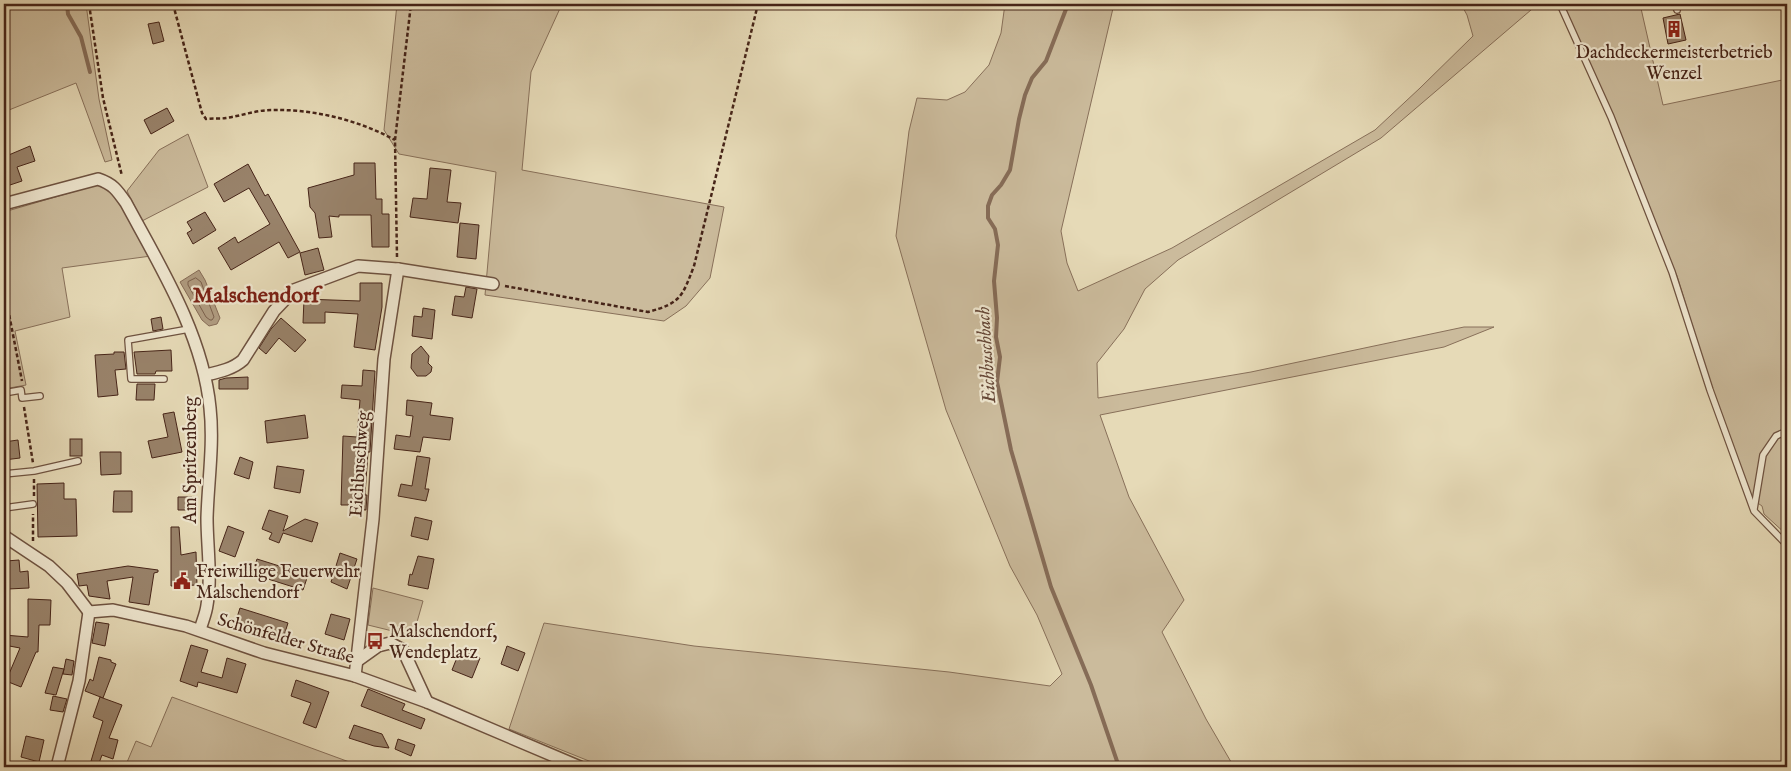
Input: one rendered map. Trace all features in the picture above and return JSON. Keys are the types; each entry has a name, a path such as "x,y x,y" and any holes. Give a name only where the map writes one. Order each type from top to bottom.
{"street":[{"name":"Am Spritzenberg","path":"4,204 98,180 109,183 118,191 126,203 163,271 199,352 206,375 212,430 207,519 208,593 207,606 200,630"},
{"path":"206,375 237,366 243,360 274,311 294,290 358,266 398,269 493,284"},
{"name":"Eichbuschweg","path":"355,676 373,519 384,359 398,269"},
{"path":"4,536 49,566 67,583 89,612 79,680 57,767"},
{"name":"Schönfelder Straße","path":"89,612 113,610 200,630 264,653 355,676 427,702 580,767"},
{"path":"357,662 378,646 390,643 403,650 427,702"}],"lane":[{"path":"1560,4 1611,117 1668,263 1710,390 1754,511 1787,545"},
{"path":"164,379 131,379 128,340 189,329"},
{"path":"4,393 21,390 22,398 40,396"},
{"path":"1754,511 1763,455 1776,436 1787,431"},
{"path":"4,474 34,471 78,461"},
{"path":"4,508 33,504"}],"path":[{"path":"89,4 103,98 122,176"},
{"path":"173,4 202,114 206,119 227,118 251,112 272,110 304,112 339,118 377,130 395,140"},
{"path":"398,269 395,140 411,4"},
{"path":"493,284 648,312 670,306 685,291 694,266 758,4"},
{"path":"4,238 8,258 5,280 8,314 23,379 21,390"}],"shaded area":[{"path":"4,4 86,4 99,99 112,160 105,162 76,83 4,112"},
{"path":"397,4 562,4 531,72 522,170 724,207 710,278 686,306 664,321 485,295 496,172 399,154 384,130"},
{"path":"1005,4 1114,4 1061,231 1067,263 1078,291 1172,248 1375,130 1473,36 1467,15 1461,4 1538,4 1381,138 1178,260 1145,289 1124,329 1097,363 1098,398 1251,372 1464,327 1494,327 1444,347 1100,415 1129,497 1184,600 1162,632 1206,719 1234,767 604,767 509,729 544,623 694,646 949,672 1050,686 1062,674 1037,615 1010,566 946,410 896,236 909,131 917,98 947,100 965,92 989,65 1001,33"},
{"path":"1560,4 1640,4 1663,105 1787,79 1787,535 1764,514 1762,506 1752,499 1712,389 1677,276"},
{"path":"188,134 208,187 142,221 127,191 159,150"},
{"path":"104,185 111,188 151,256 62,268 70,317 15,331 26,385 4,389 4,212 93,186"},
{"path":"373,588 423,601 413,636 368,625"},
{"path":"172,697 363,767 125,767 136,741 151,747"}],"water":[{"path":"199,270 220,318 217,324 209,326 202,320 180,282"}],"building":[{"name":"Dachdeckermeisterbetrieb Wenzel","path":"1680,14 1686,40 1668,44 1663,18"},
{"path":"159,22 164,41 153,44 148,24"},
{"path":"167,108 174,121 151,134 144,120"},
{"path":"30,146 35,161 17,167 22,181 4,187 4,157"},
{"path":"354,163 375,163 376,199 382,199 382,214 389,214 389,247 372,247 371,215 329,216 332,237 319,238 315,213 310,207 308,188 354,175"},
{"path":"248,164 265,196 268,194 300,252 288,258 279,242 231,270 218,248 235,237 238,243 270,224 249,188 224,202 214,184"},
{"path":"430,168 451,170 447,202 461,203 458,223 410,217 413,198 427,199"},
{"path":"205,212 216,230 193,244 187,233 192,230 187,222"},
{"path":"460,223 479,225 476,259 457,257"},
{"path":"318,248 324,270 305,275 300,253"},
{"path":"360,283 382,283 382,307 375,350 354,347 358,314 325,312 325,323 303,323 304,299 360,301"},
{"path":"466,287 477,289 472,318 452,315 455,296 464,297"},
{"path":"423,308 435,310 432,339 412,336 414,316 422,317"},
{"path":"161,317 163,329 153,331 151,319"},
{"path":"281,318 306,340 295,352 279,338 266,354 259,348 271,329"},
{"path":"421,346 429,356 428,363 432,367 431,372 426,376 417,376 411,368 412,354"},
{"path":"171,350 172,371 156,371 155,374 137,374 134,352"},
{"path":"114,352 124,352 126,369 115,370 118,395 98,397 95,355 114,354"},
{"path":"363,370 375,371 370,452 368,452 365,495 367,495 366,510 349,509 349,505 341,505 343,436 357,437 360,400 341,398 342,385 362,386"},
{"path":"248,377 248,389 219,389 219,380"},
{"path":"137,384 155,384 154,400 136,400"},
{"path":"407,400 432,403 430,415 453,418 450,440 423,437 420,452 394,449 396,435 410,437 413,416 406,415"},
{"path":"174,412 182,452 152,458 148,441 168,437 163,414"},
{"path":"305,415 308,438 267,443 265,421"},
{"path":"70,439 82,439 82,456 70,456"},
{"path":"18,440 20,458 4,460 4,442"},
{"path":"100,452 121,452 121,474 101,475"},
{"path":"417,456 430,458 425,489 429,489 426,501 398,496 401,484 412,486"},
{"path":"240,457 253,462 249,479 234,474"},
{"path":"277,466 304,470 300,493 274,488"},
{"path":"64,483 64,499 76,499 77,536 38,537 37,484"},
{"path":"114,491 132,491 132,512 113,512"},
{"path":"178,497 192,497 190,510 178,510"},
{"path":"269,510 288,516 283,531 305,519 318,523 312,542 283,533 279,543 269,539 272,533 262,529"},
{"path":"415,517 432,521 428,540 411,536"},
{"path":"228,526 244,532 235,557 219,551"},
{"path":"171,527 179,527 181,555 196,552 197,585 171,586"},
{"path":"340,553 357,559 347,589 331,582"},
{"path":"418,556 434,559 428,589 408,585 410,574 412,575"},
{"path":"257,559 308,575 303,590 252,574"},
{"path":"19,560 20,572 28,571 29,588 8,589 6,561"},
{"path":"128,566 158,570 158,572 154,573 149,605 129,602 133,577 107,581 110,599 89,596 87,585 79,586 77,574"},
{"path":"28,599 51,600 50,625 39,625 38,652 36,652 21,687 6,681 20,648 4,645 4,635 28,637"},
{"path":"240,608 288,623 282,642 234,627"},
{"path":"331,614 350,619 344,640 325,634"},
{"path":"96,622 109,624 105,646 92,643"},
{"path":"191,645 208,650 201,672 222,678 227,658 246,664 237,693 198,682 197,687 180,681"},
{"path":"507,646 525,653 518,671 501,664"},
{"path":"460,650 480,658 472,678 452,670"},
{"path":"99,657 111,660 111,662 116,664 103,698 85,691 90,679 93,681"},
{"path":"66,659 74,661 72,675 63,674"},
{"path":"53,667 64,669 56,695 45,693"},
{"path":"296,680 329,692 316,728 303,723 311,703 291,696"},
{"path":"368,689 405,704 402,710 425,719 421,729 361,706"},
{"path":"53,696 67,699 63,712 50,710"},
{"path":"100,697 122,705 109,738 118,740 113,759 102,755 99,763 91,761 103,721 93,717"},
{"path":"354,725 382,734 389,748 374,746 349,738"},
{"path":"26,736 44,740 39,762 21,757"},
{"path":"398,739 415,745 411,756 395,749"}],"waterway":[{"path":"67,4 68,14 81,37 90,72"},
{"name":"Eichbuschbach","path":"1068,4 1046,61 1032,78 1025,95 1010,170 992,195 988,206 988,218 995,229 998,245 994,281 997,318 996,337 1000,357 997,382 1011,450 1051,587 1091,685 1119,767"}],"place":[{"name":"Dachdeckermeisterbetrieb Wenzel","path":"1674,29"},
{"name":"Freiwillige Feuerwehr Malschendorf","path":"182,581"},
{"name":"Malschendorf, Wendeplatz","path":"375,641"}],"district":[{"name":"Malschendorf","path":"256,294"}]}
